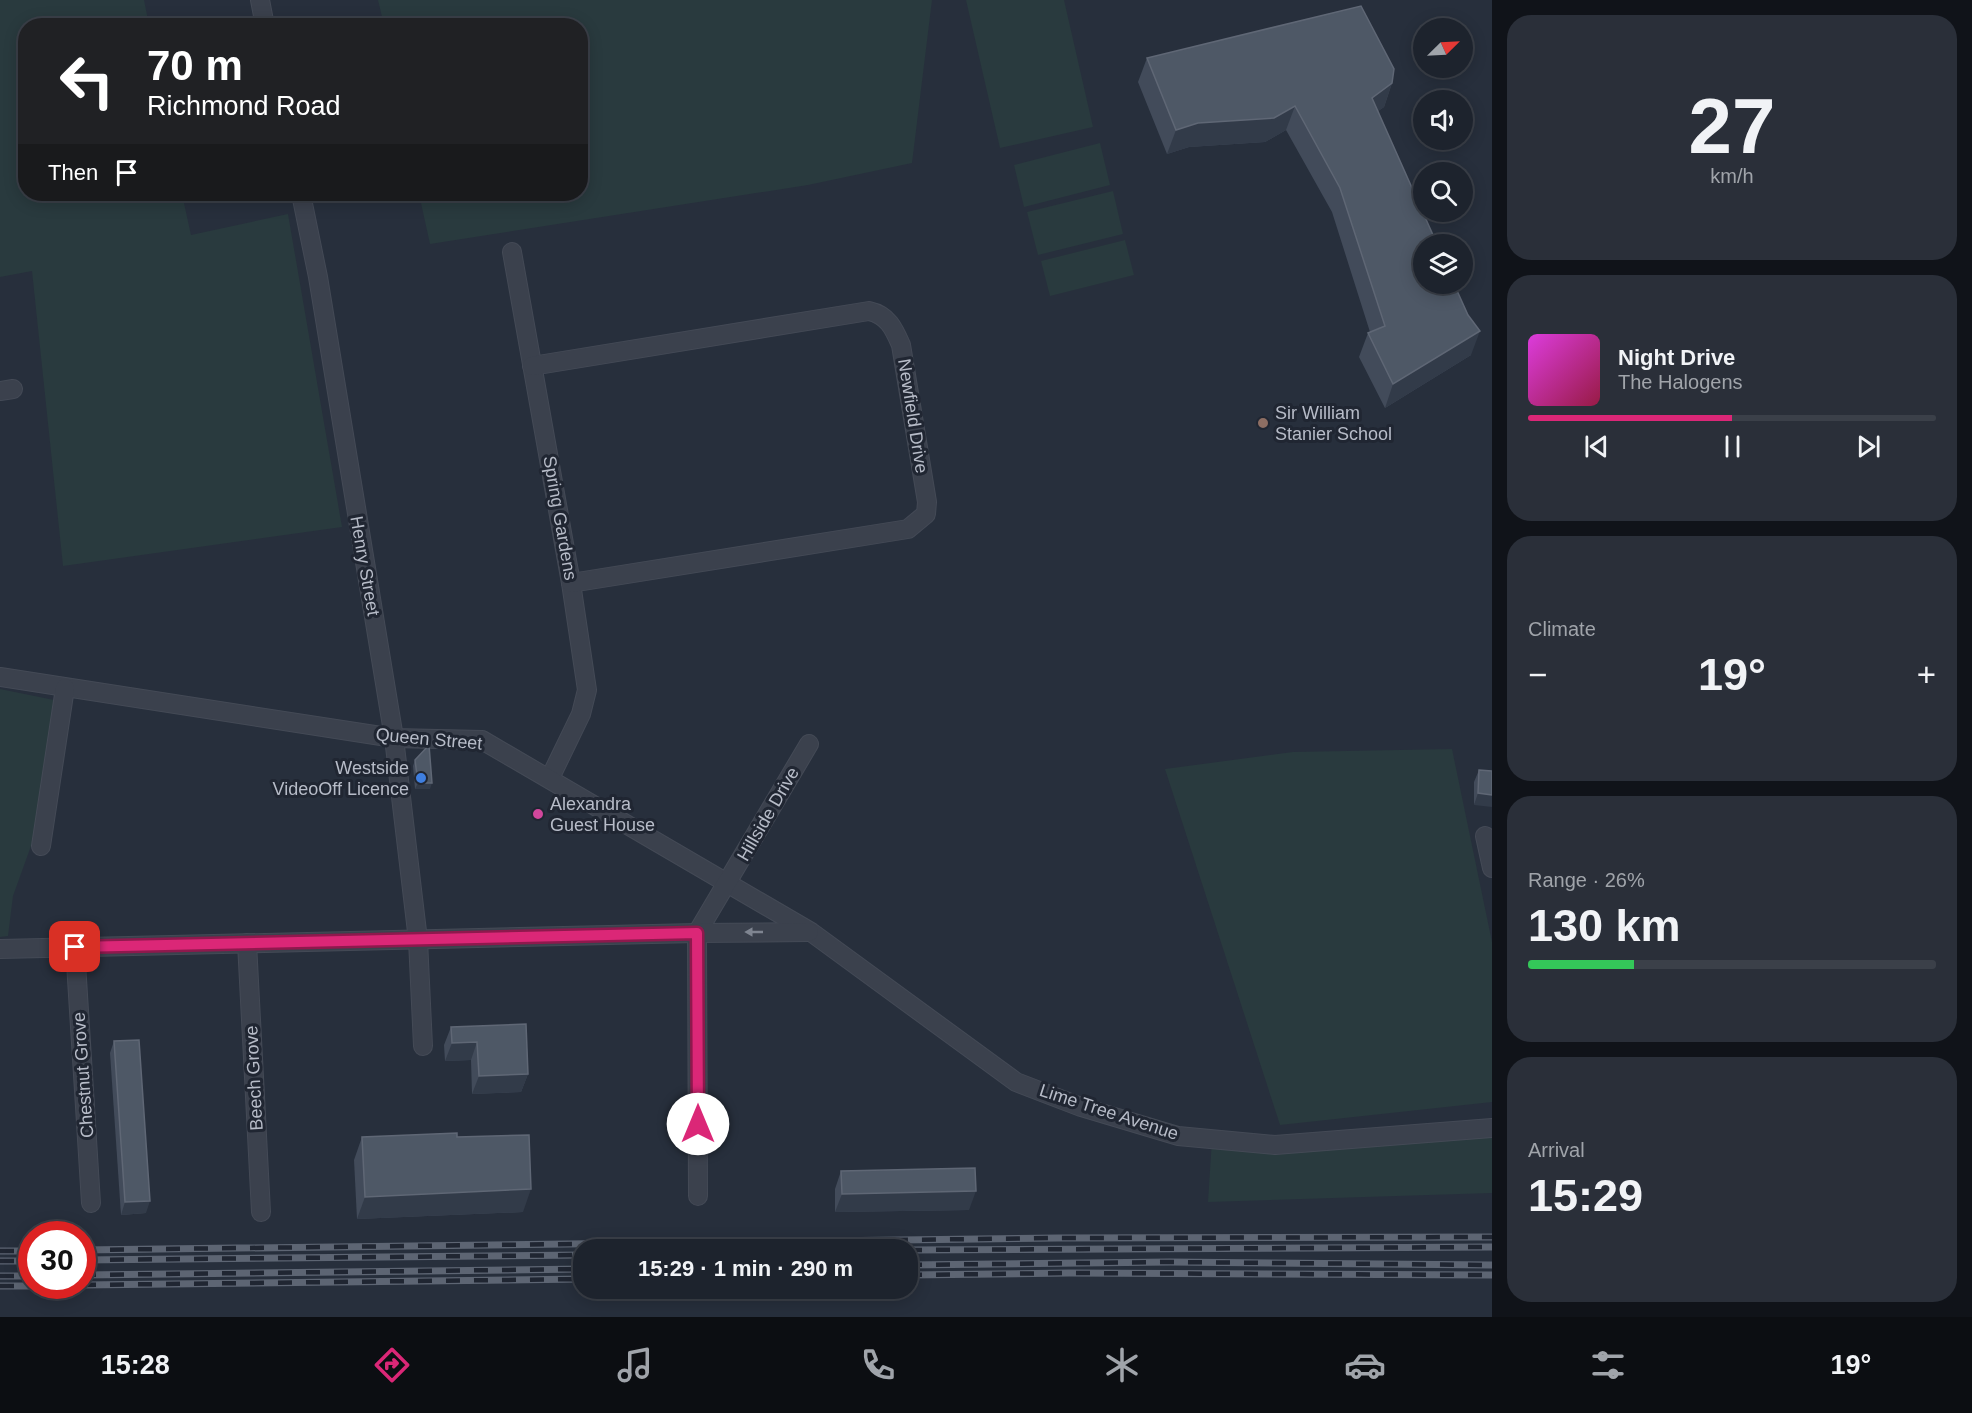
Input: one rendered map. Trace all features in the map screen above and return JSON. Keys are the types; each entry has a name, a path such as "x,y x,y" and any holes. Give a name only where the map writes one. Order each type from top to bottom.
{"street":[{"path":"260,0 263,18"},
{"name":"Henry Street","path":"302,201 318,277 394,738 418,940 423,1046"},
{"name":"Spring Gardens","path":"513,252 572,583 587,690 581,714 550,778"},
{"name":"Newfield Drive","path":"532,366 869,311 877,313 891,323 902,345 927,502 926,514 908,529 572,583"},
{"name":"Queen Street","path":"0,676 394,738 482,740 811,932"},
{"path":"41,846 65,688"},
{"name":"Hillside Drive","path":"697,933 808,744"},
{"path":"1485,836 1492,862"},
{"path":"0,949 811,932"},
{"name":"Lime Tree Avenue","path":"811,932 1016,1082 1081,1107 1178,1136 1275,1145 1492,1128"},
{"path":"697,933 699,1196"},
{"name":"Beech Grove","path":"247,943 261,1212"},
{"name":"Chestnut Grove","path":"75,947 91,1203"}],"shaded area":[{"path":"0,0 144,0 148,18 18,18 18,201 184,201 191,235 288,214 342,527 63,566 32,271 0,277"},
{"path":"378,0 932,0 912,163 808,185 430,244 421,201 588,201 588,18 382,18"},
{"path":"966,0 1064,0 1093,127 1000,148"},
{"path":"1100,143 1110,185 1024,207 1014,165"},
{"path":"1113,191 1123,234 1038,255 1027,212"},
{"path":"1125,240 1134,275 1050,296 1041,261"},
{"path":"0,689 59,701 36,832 13,896 8,936 0,937"},
{"path":"1452,749 1492,942 1492,1102 1280,1125 1165,769 1293,752"},
{"path":"1492,1128 1492,1193 1208,1202 1212,1139"}],"building":[{"path":"1361,6 1394,69 1392,83 1372,98 1413,190 1413,222 1427,222 1433,234 1413,234 1413,294 1459,294 1468,315 1480,331 1393,384 1368,333 1385,326 1340,188 1295,106 1274,118 1198,123 1176,130 1147,58"},
{"path":"429,745 432,783 418,783 415,760"},
{"path":"1479,770 1492,771 1492,795 1478,793"},
{"path":"526,1024 528,1074 479,1076 477,1042 452,1043 451,1027"},
{"path":"139,1040 150,1201 125,1202 114,1041"},
{"path":"457,1133 457,1137 529,1135 531,1189 365,1197 362,1137"},
{"path":"975,1168 976,1191 842,1194 841,1171"}],"railway":[{"path":"96,1250 1058,1238 1492,1237"},
{"path":"918,1250 1492,1247"},
{"path":"0,1251 18,1251"},
{"path":"96,1260 573,1255"},
{"path":"0,1261 18,1261"},
{"path":"918,1265 1170,1262 1492,1265"},
{"path":"96,1275 573,1269"},
{"path":"918,1275 1069,1273 1492,1275"},
{"path":"0,1276 18,1276"},
{"path":"96,1285 573,1279"},
{"path":"0,1286 18,1286"}],"place":[{"name":"Sir William Stanier School","path":"1263,423"},
{"name":"Westside VideoOff Licence","path":"421,778"},
{"name":"Alexandra Guest House","path":"538,814"}],"route":[{"path":"75,947 697,933 698,1124"}]}
